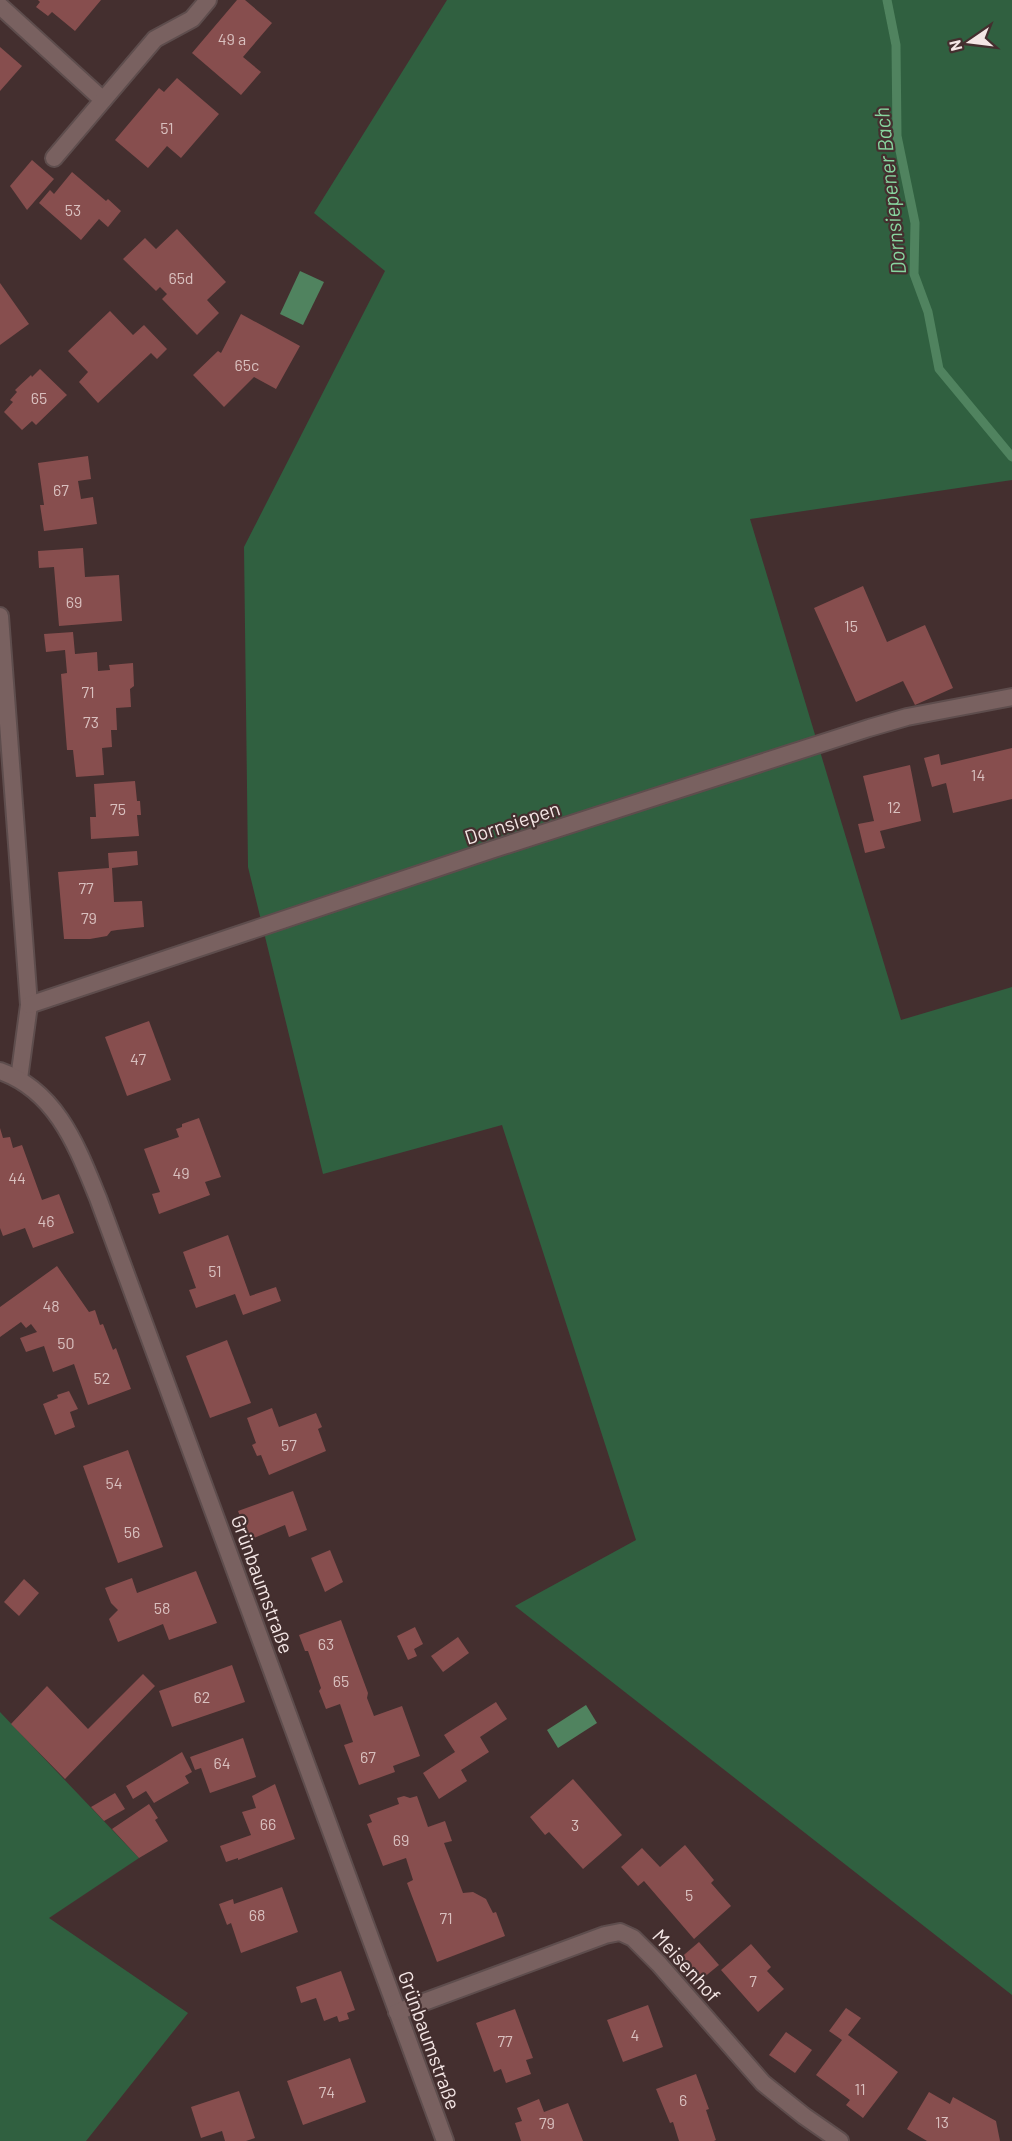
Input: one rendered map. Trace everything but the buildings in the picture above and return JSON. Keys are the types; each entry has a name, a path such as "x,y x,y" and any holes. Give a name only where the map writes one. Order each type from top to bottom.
{"street":[{"path":"54,158 155,39 192,19 208,0"},
{"path":"0,6 103,100"},
{"path":"0,616 29,1005 19,1079"},
{"name":"Dornsiepen","path":"29,1005 484,852 869,728 908,717 1012,697"},
{"name":"Grünbaumstraße","path":"0,1071 19,1079 37,1092 57,1113 75,1144 98,1198 445,2141"},
{"name":"Meisenhof","path":"397,2012 605,1935 620,1932 633,1938 659,1964 763,2083 840,2141"}],"shaded area":[{"path":"447,0 1012,0 1012,480 750,519 901,1020 1012,987 1012,1995 515,1606 636,1540 502,1125 323,1174 248,867 244,547 385,271 314,213"},
{"path":"300,271 324,282 303,325 280,314"},
{"path":"586,1705 597,1723 558,1748 547,1730"},
{"path":"0,1712 139,1858 49,1918 188,2013 86,2141 0,2141"}],"waterway":[{"name":"Dornsiepener Bach","path":"887,0 896,45 897,136 915,223 914,274 928,312 939,369 1012,457"}]}
